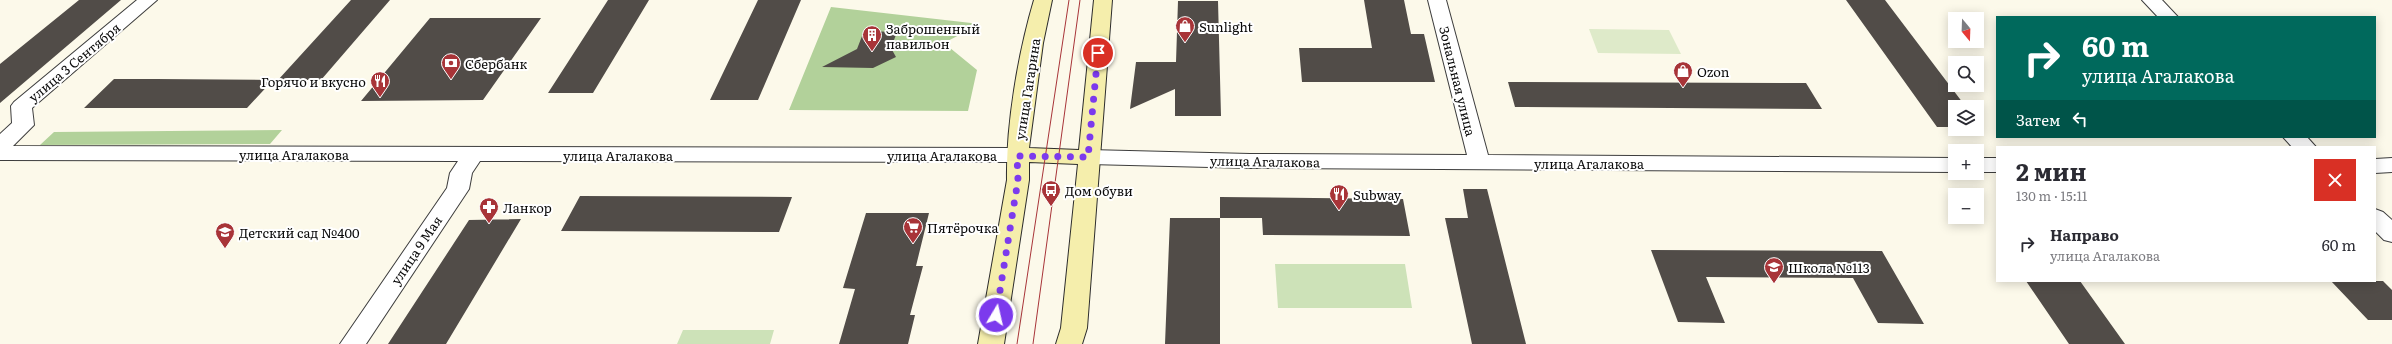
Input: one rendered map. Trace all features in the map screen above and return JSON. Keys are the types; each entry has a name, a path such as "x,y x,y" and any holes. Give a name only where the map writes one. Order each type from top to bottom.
{"main road":[{"name":"улица Гагарина","path":"991,344 1018,180 1017,156 1038,17 1043,0"},
{"path":"1069,344 1074,328 1088,189 1088,157 1103,0"},
{"name":"улица Агалакова","path":"1017,156 1088,157"}],"street":[{"name":"улица 3 Сентября","path":"0,146 23,125 21,106 148,0"},
{"name":"Зональная улица","path":"1437,0 1470,120 1479,162"},
{"path":"2151,0 2168,16"},
{"path":"2295,138 2303,146"},
{"name":"улица Агалакова","path":"0,153 1017,156"},
{"name":"улица 9 Мая","path":"353,344 458,189 461,173 474,154"},
{"name":"улица Агалакова","path":"1088,157 1144,160 1948,165"},
{"path":"1984,165 1996,165"},
{"path":"2376,166 2392,166"},
{"path":"2376,218 2392,234"}],"green space":[{"path":"831,7 980,24 944,43 977,70 968,111 789,110"},
{"path":"1589,29 1669,30 1681,54 1598,53"},
{"path":"282,130 270,144 40,145 54,132"},
{"path":"1275,264 1405,264 1412,308 1278,308"},
{"path":"683,330 774,330 770,344 677,344"}],"building":[{"path":"79,0 121,0 0,103 0,64"},
{"path":"351,0 390,0 321,80 278,80"},
{"path":"608,0 649,0 593,93 548,93"},
{"path":"758,0 801,0 758,100 710,100"},
{"path":"1364,0 1404,0 1411,34 1424,34 1435,82 1302,82 1299,48 1372,48"},
{"path":"1846,0 1885,0 1948,83 1948,92 1955,92 1961,100 1948,100 1948,127 1937,127"},
{"path":"1178,1 1218,1 1221,116 1175,116 1175,89 1130,109 1136,62 1176,62"},
{"path":"430,18 541,18 483,100 361,101"},
{"name":"Заброшенный павильон","path":"864,31 897,32 891,48 896,57 873,68 822,67 857,49"},
{"path":"114,79 273,80 247,108 84,108"},
{"path":"1508,82 1806,83 1822,109 1515,107"},
{"path":"1463,189 1487,189 1526,344 1472,344 1445,218 1468,218"},
{"path":"580,196 792,197 779,232 561,231"},
{"path":"1220,197 1403,199 1410,236 1263,235 1262,218 1220,218"},
{"path":"866,213 929,213 916,266 923,266 910,315 915,315 908,344 839,344 855,289 843,288"},
{"path":"1170,218 1220,218 1220,344 1165,344"},
{"path":"521,219 446,344 388,344 469,220"},
{"path":"1651,250 1882,251 1924,324 1878,323 1853,278 1706,277 1725,323 1678,322"},
{"path":"2383,281 2392,290 2392,320 2368,320 2332,282"},
{"path":"2027,282 2081,282 2125,344 2069,344"}],"tram line":[{"path":"1017,344 1069,0"},
{"path":"1033,344 1080,0"}],"place":[{"name":"Sunlight","path":"1185,43"},
{"name":"Заброшенный павильон","path":"872,52"},
{"name":"Сбербанк","path":"451,80"},
{"name":"Ozon","path":"1683,88"},
{"name":"Горячо и вкусно","path":"380,98"},
{"name":"Дом обуви","path":"1051,207"},
{"name":"Subway","path":"1339,211"},
{"name":"Ланкор","path":"489,224"},
{"name":"Пятёрочка","path":"913,244"},
{"name":"Детский сад №400","path":"225,249"},
{"name":"Школа №113","path":"1774,284"}],"route":[{"path":"996,315 1018,180 1017,156 1045,155 1088,157 1098,53"}]}
